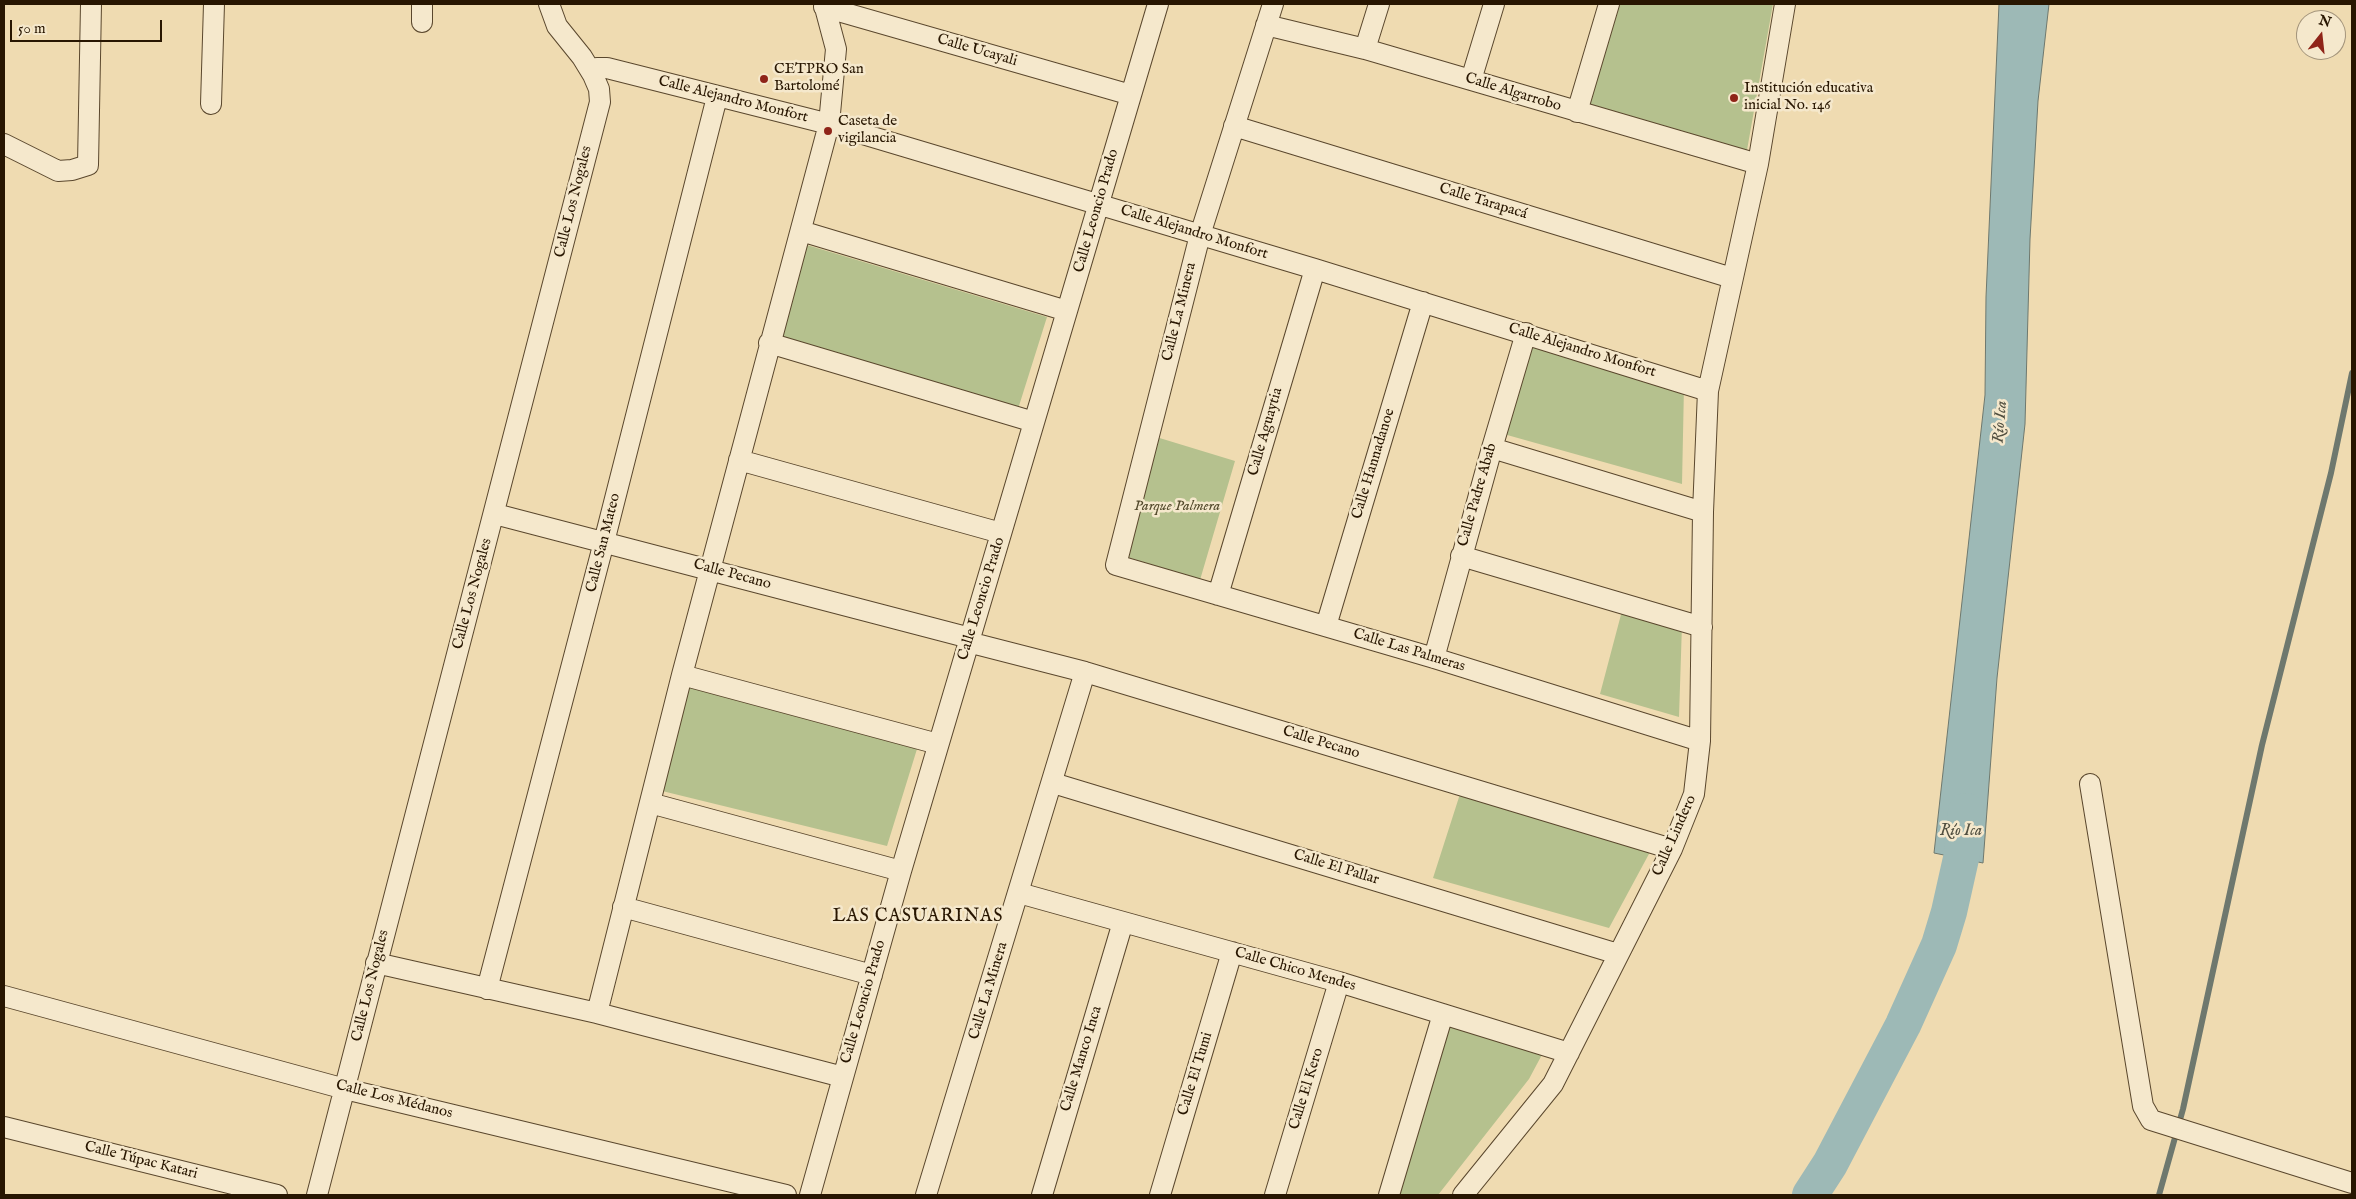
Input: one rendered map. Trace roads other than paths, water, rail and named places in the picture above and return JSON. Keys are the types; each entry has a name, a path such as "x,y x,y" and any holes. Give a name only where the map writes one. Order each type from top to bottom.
{"street":[{"path":"4,144 58,171 72,170 88,165 91,4"},
{"path":"211,104 214,4"},
{"name":"Calle Los Nogales","path":"317,1195 376,963 495,514 600,102 599,89 593,75 582,57 557,26 549,4"},
{"name":"Calle Leoncio Prado","path":"810,1195 938,744 1158,4"},
{"name":"Calle La Minera","path":"1116,565 1200,235 1274,4"},
{"path":"1366,49 1379,4"},
{"path":"1472,80 1494,4"},
{"path":"1577,112 1608,4"},
{"name":"Calle Lindero","path":"1464,1195 1547,1093 1672,849 1694,794 1700,741 1703,512 1708,391 1758,164 1786,4"},
{"path":"597,1013 622,907 682,675 829,124 836,50 824,5"},
{"name":"Calle Ucayali","path":"824,5 1131,94"},
{"name":"Calle Algarrobo","path":"1266,25 1366,49 1758,164"},
{"name":"Calle Alejandro Monfort","path":"593,75 597,68 607,68 829,124 1315,268 1708,391"},
{"name":"Calle San Mateo","path":"487,989 604,542 717,97"},
{"name":"Calle Tarapacá","path":"1234,126 1732,278"},
{"path":"800,231 1067,311"},
{"name":"Calle Aguaytia","path":"1218,595 1315,268"},
{"name":"Calle Hannadanoe","path":"1326,626 1423,302"},
{"name":"Calle Padre Abab","path":"1434,658 1461,556 1526,333"},
{"path":"770,343 1034,422"},
{"path":"1492,448 1703,512"},
{"path":"739,460 1001,533"},
{"name":"Calle Pecano","path":"495,514 710,569 1085,672 1672,849"},
{"path":"1461,556 1702,627"},
{"name":"Calle Las Palmeras","path":"1116,565 1434,658 1700,741"},
{"name":"Calle La Minera","path":"926,1195 1085,672"},
{"path":"682,675 938,744"},
{"name":"Calle El Pallar","path":"1052,783 1618,954"},
{"path":"2090,784 2142,1106 2151,1120 2352,1183"},
{"path":"650,803 902,871"},
{"name":"Calle Chico Mendes","path":"1019,893 1339,982 1569,1053"},
{"path":"622,907 872,975"},
{"name":"Calle Manco Inca","path":"1042,1195 1123,922"},
{"name":"Calle El Tumi","path":"1160,1195 1232,952"},
{"path":"376,963 597,1013 844,1077"},
{"name":"Calle El Kero","path":"1275,1195 1339,982"},
{"name":"Calle Los Médanos","path":"4,996 344,1089 786,1195"},
{"path":"1389,1195 1443,1014"},
{"name":"Calle Túpac Katari","path":"4,1128 278,1195"}],"water":[{"name":"Río Ica","path":"1999,4 2049,4 2038,101 2030,239 2025,424 1997,678 1983,863 1934,853 1985,395 1986,297"}],"waterway":[{"path":"2159,1195 2183,1109 2262,745 2331,473 2352,373"},
{"name":"Río Ica","path":"1810,1195 1830,1164 1903,1025 1939,945 1949,912 1962,854 1966,811"}],"place":[{"name":"CETPRO San Bartolomé","path":"764,79"},
{"name":"Institución educativa inicial No. 146","path":"1734,98"},
{"name":"Caseta de vigilancia","path":"828,131"}],"district":[{"name":"LAS CASUARINAS","path":"918,917"}],"park label":[{"name":"Parque Palmera","path":"1177,507"}]}
